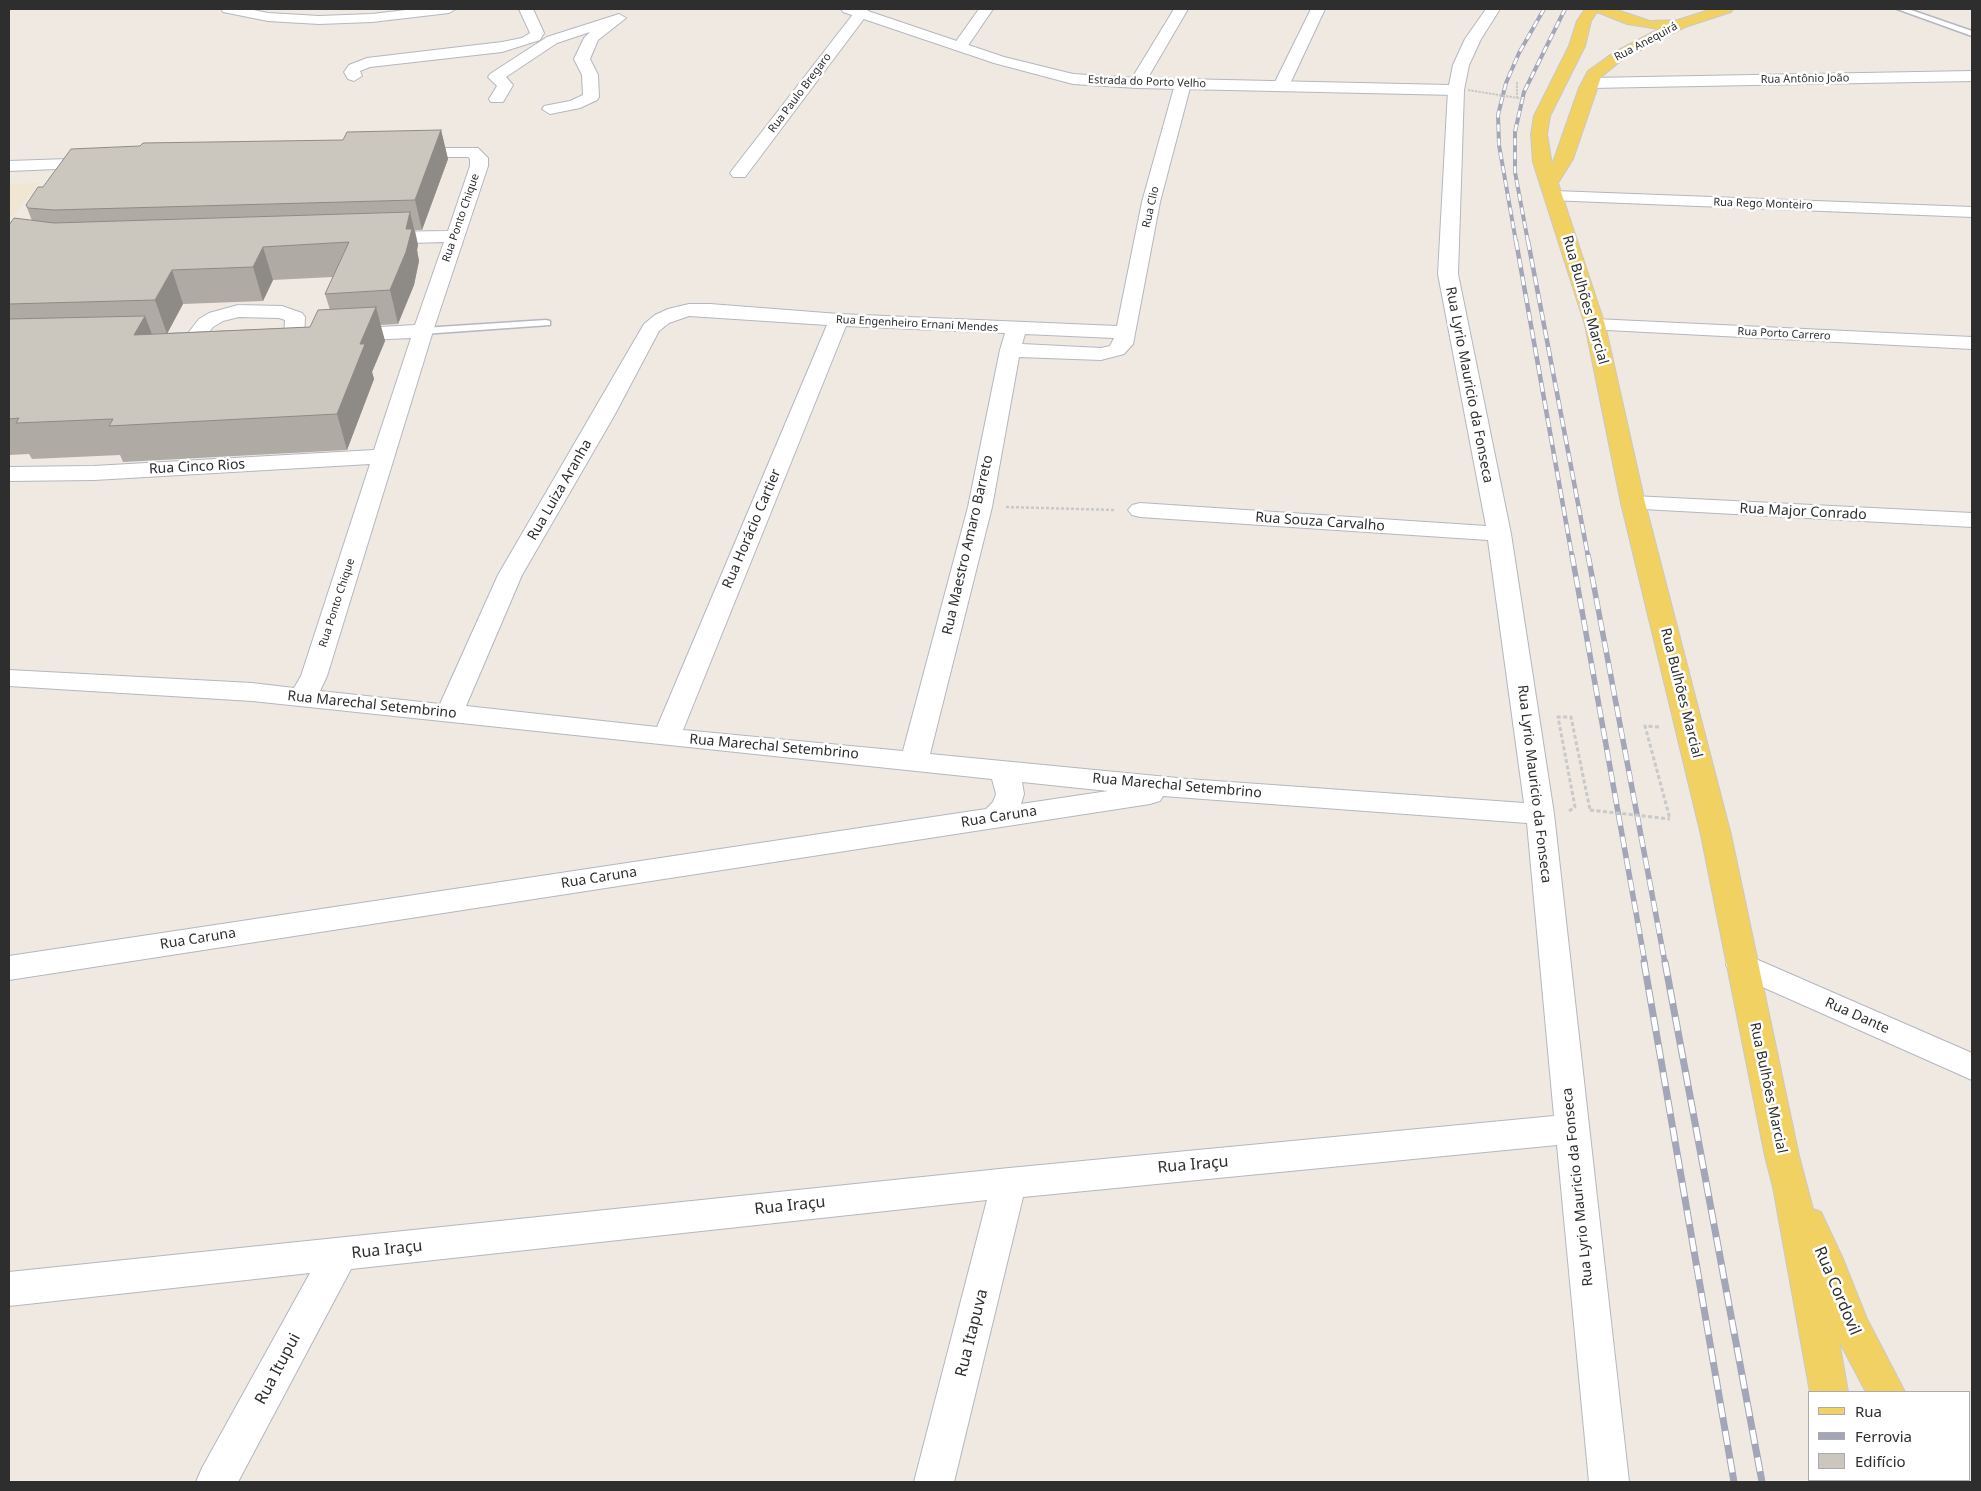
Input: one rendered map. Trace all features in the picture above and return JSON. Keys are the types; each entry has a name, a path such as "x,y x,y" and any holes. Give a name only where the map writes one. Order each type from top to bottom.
{"main road":[{"name":"Rua Bulhões Marcial","path":"1592,9 1584,21 1577,46 1542,116 1539,134 1542,162 1595,326 1633,503 1716,835 1782,1156 1792,1187 1829,1391"},
{"path":"1602,9 1632,22 1665,26 1680,24"},
{"name":"Rua Anequirá","path":"1552,189 1594,74 1634,47 1680,24 1726,9"},
{"name":"Rua Cordovil","path":"1792,1187 1825,1259 1851,1327 1885,1391"}],"street":[{"path":"228,9 268,17 319,20 372,18 449,9"},
{"path":"354,76 352,72 354,68 367,63 502,47 527,41 536,37 537,33 526,9"},
{"path":"960,46 986,9"},
{"path":"1137,83 1181,9"},
{"path":"1281,86 1318,9"},
{"name":"Rua Lyrio Mauricio da Fonseca","path":"1493,9 1473,39 1461,64 1462,90 1448,274 1499,534 1541,821 1609,1482"},
{"name":"Estrada do Porto Velho","path":"855,10 1041,72 1073,79 1137,83 1462,90"},
{"name":"Rua Paulo Bregaro","path":"739,173 855,10"},
{"path":"497,99 506,85 496,77 552,40 625,13"},
{"path":"550,109 574,105 591,96 590,75 582,58 592,38 625,13"},
{"name":"Rua Antônio João","path":"1605,65 1619,76 1638,82"},
{"name":"Rua Antônio João","path":"1590,83 1972,76"},
{"name":"Rua Clio","path":"1124,332 1151,202 1183,84"},
{"name":"Rua Ponto Chique","path":"303,697 314,676 423,331 479,166 479,158 472,152 455,150 395,152"},
{"path":"9,166 67,171 110,162"},
{"name":"Rua Rego Monteiro","path":"1552,189 1972,212"},
{"path":"359,239 454,236"},
{"name":"Rua Engenheiro Ernani Mendes","path":"710,310 839,320 1013,339 1108,353 1123,344 1124,332"},
{"name":"Rua Luiza Aranha","path":"449,714 510,575 603,416 651,328 662,319 675,313 710,310"},
{"path":"220,340 182,341 210,320 238,311 282,312 295,317 302,337 423,331"},
{"name":"Rua Horácio Cartier","path":"666,737 839,320"},
{"name":"Rua Porto Carrero","path":"1595,326 1972,343"},
{"name":"Rua Maestro Amaro Barreto","path":"914,761 980,507 1013,339"},
{"name":"Rua Cinco Rios","path":"9,474 94,473 385,456"},
{"name":"Rua Major Conrado","path":"1633,503 1972,520"},
{"name":"Rua Souza Carvalho","path":"1140,510 1499,534"},
{"name":"Rua Marechal Setembrino","path":"9,678 136,684 303,697 666,737 1188,789 1541,821"},
{"path":"994,818 1005,807 1010,794 1009,783 1001,770"},
{"name":"Rua Caruna","path":"9,968 1188,789"},
{"name":"Rua Dante","path":"1742,965 1972,1066"},
{"name":"Rua Iraçu","path":"9,1289 1008,1183 1572,1129"},
{"name":"Rua Itapuva","path":"934,1482 1008,1183"},
{"name":"Rua Itupui","path":"216,1482 339,1255"}],"lane":[{"path":"1901,9 1972,34"},
{"path":"423,331 546,323"}],"path":[{"path":"1517,82 1517,97"},
{"path":"1462,90 1524,98"},
{"path":"980,507 1140,510"},
{"path":"1541,821 1575,807 1558,717 1571,717 1590,810 1670,819 1645,726 1659,727 1662,736"}],"shaded area":[{"path":"39,183 9,221 9,184"}],"building":[{"path":"441,130 415,200 54,210 28,208 26,205 38,187 43,187 71,149 140,146 143,143 343,140 347,132"},
{"path":"410,212 406,229 412,229 406,252 390,290 325,294 349,242 263,247 253,267 172,270 155,300 9,304 9,225 14,218 54,223"},
{"path":"376,307 360,344 365,344 337,414 109,426 113,419 16,423 19,418 9,419 9,319 145,316 134,335 310,327 318,310"}],"railway":[{"path":"1516,242 1499,145 1498,115 1506,83 1519,53 1544,9"},
{"path":"1528,242 1515,172 1515,132 1524,92 1565,9"},
{"path":"1516,241 1572,556"},
{"path":"1528,241 1588,556"},
{"path":"1572,555 1645,963"},
{"path":"1588,555 1665,963"},
{"path":"1644,962 1734,1482"},
{"path":"1665,962 1762,1482"}]}
